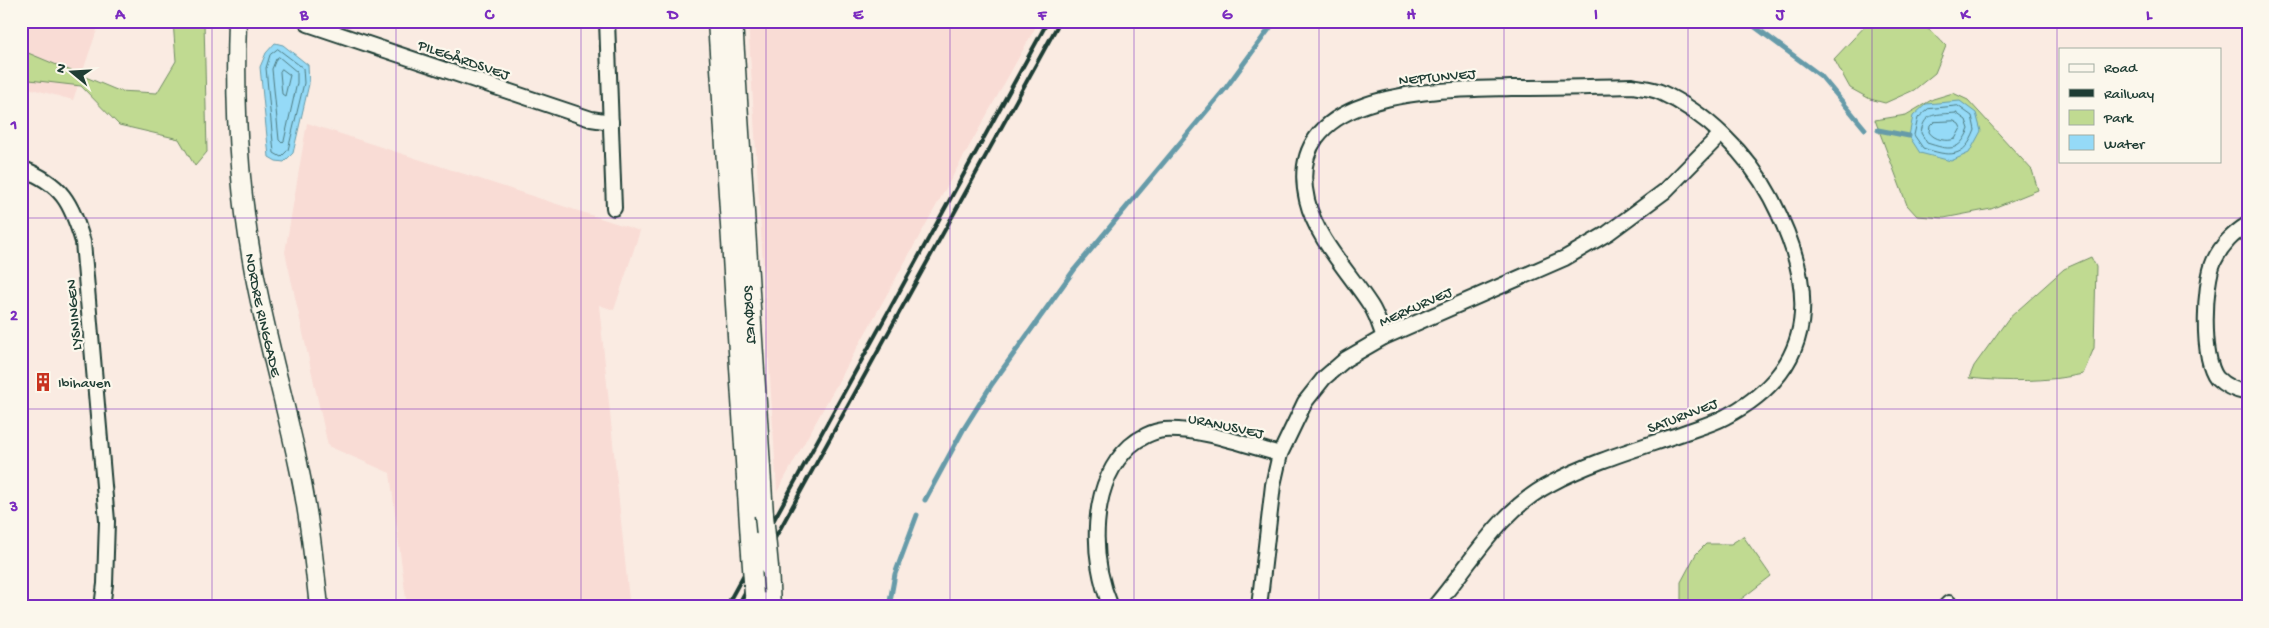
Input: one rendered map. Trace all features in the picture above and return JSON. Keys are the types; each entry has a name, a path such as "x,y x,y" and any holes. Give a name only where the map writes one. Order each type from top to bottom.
{"street":[{"name":"NORDRE RINGGADE","path":"237,21 234,90 240,177 253,266 300,470 314,555 319,607"},
{"path":"607,21 614,208"},
{"name":"SORØVEJ","path":"717,21 754,600"},
{"name":"SORØVEJ","path":"733,21 771,607"},
{"name":"PILEGÅRDSVEJ","path":"308,24 591,119 611,122"},
{"name":"NEPTUNVEJ","path":"1384,337 1372,308 1320,232 1307,200 1304,170 1311,147 1325,127 1347,113 1386,97 1431,90 1632,86 1658,91 1684,105 1721,134"},
{"name":"MERKURVEJ","path":"1259,607 1273,484 1280,454 1305,402 1324,378 1346,359 1384,337 1565,258 1608,233 1665,191 1721,134"},
{"name":"SATURNVEJ","path":"1434,607 1490,535 1528,498 1551,483 1581,470 1724,418 1754,398 1780,375 1788,364 1799,337 1803,303 1794,250 1769,195 1750,166 1721,134"},
{"name":"LYSNINGEN","path":"21,168 39,175 58,190 74,211 83,242 107,522 105,584 102,607"},
{"path":"2248,224 2232,235 2219,251 2211,268 2207,289 2208,347 2212,370 2223,383 2248,393"},
{"name":"URANUSVEJ","path":"1110,607 1099,570 1097,538 1100,506 1108,476 1122,454 1135,441 1164,430 1203,434 1280,454"}],"shaded area":[{"path":"21,21 100,21 73,100 21,86"},
{"path":"748,21 1039,21 777,492"},
{"path":"307,123 640,231 614,310 599,305 629,600 625,607 407,607 390,473 328,446 285,252"}],"green space":[{"path":"173,21 204,21 207,152 195,166 179,139 119,125 81,86 21,79 21,50 119,91 157,93 176,61"},
{"path":"1870,21 1903,21 1920,24 1946,46 1935,73 1914,90 1885,103 1870,99 1850,88 1834,59"},
{"path":"1953,93 1968,100 2032,170 2038,190 1991,209 1944,218 1917,216 1907,205 1875,120 1906,115 1933,99"},
{"path":"2091,257 2096,267 2094,348 2083,374 2055,379 2026,381 1969,378 1974,366 2008,319 2064,269"},
{"path":"1743,536 1771,576 1731,607 1681,607 1681,582 1696,554 1706,544 1731,544"}],"water":[{"path":"275,43 283,45 308,65 309,84 293,153 284,162 276,161 269,157 260,67 266,53"},
{"path":"1960,101 1976,113 1981,131 1969,153 1951,161 1920,153 1909,136 1913,116 1926,104"}],"waterway":[{"path":"925,500 963,430 992,384 1074,270 1225,89 1275,21"},
{"path":"1747,21 1821,76 1865,129"},
{"path":"1878,130 1909,136"},
{"path":"889,607 895,574 917,515"}],"railway":[{"path":"726,607 1048,21"},
{"path":"737,607 1060,21"}],"place":[{"name":"Ibihaven","path":"43,382"}]}
